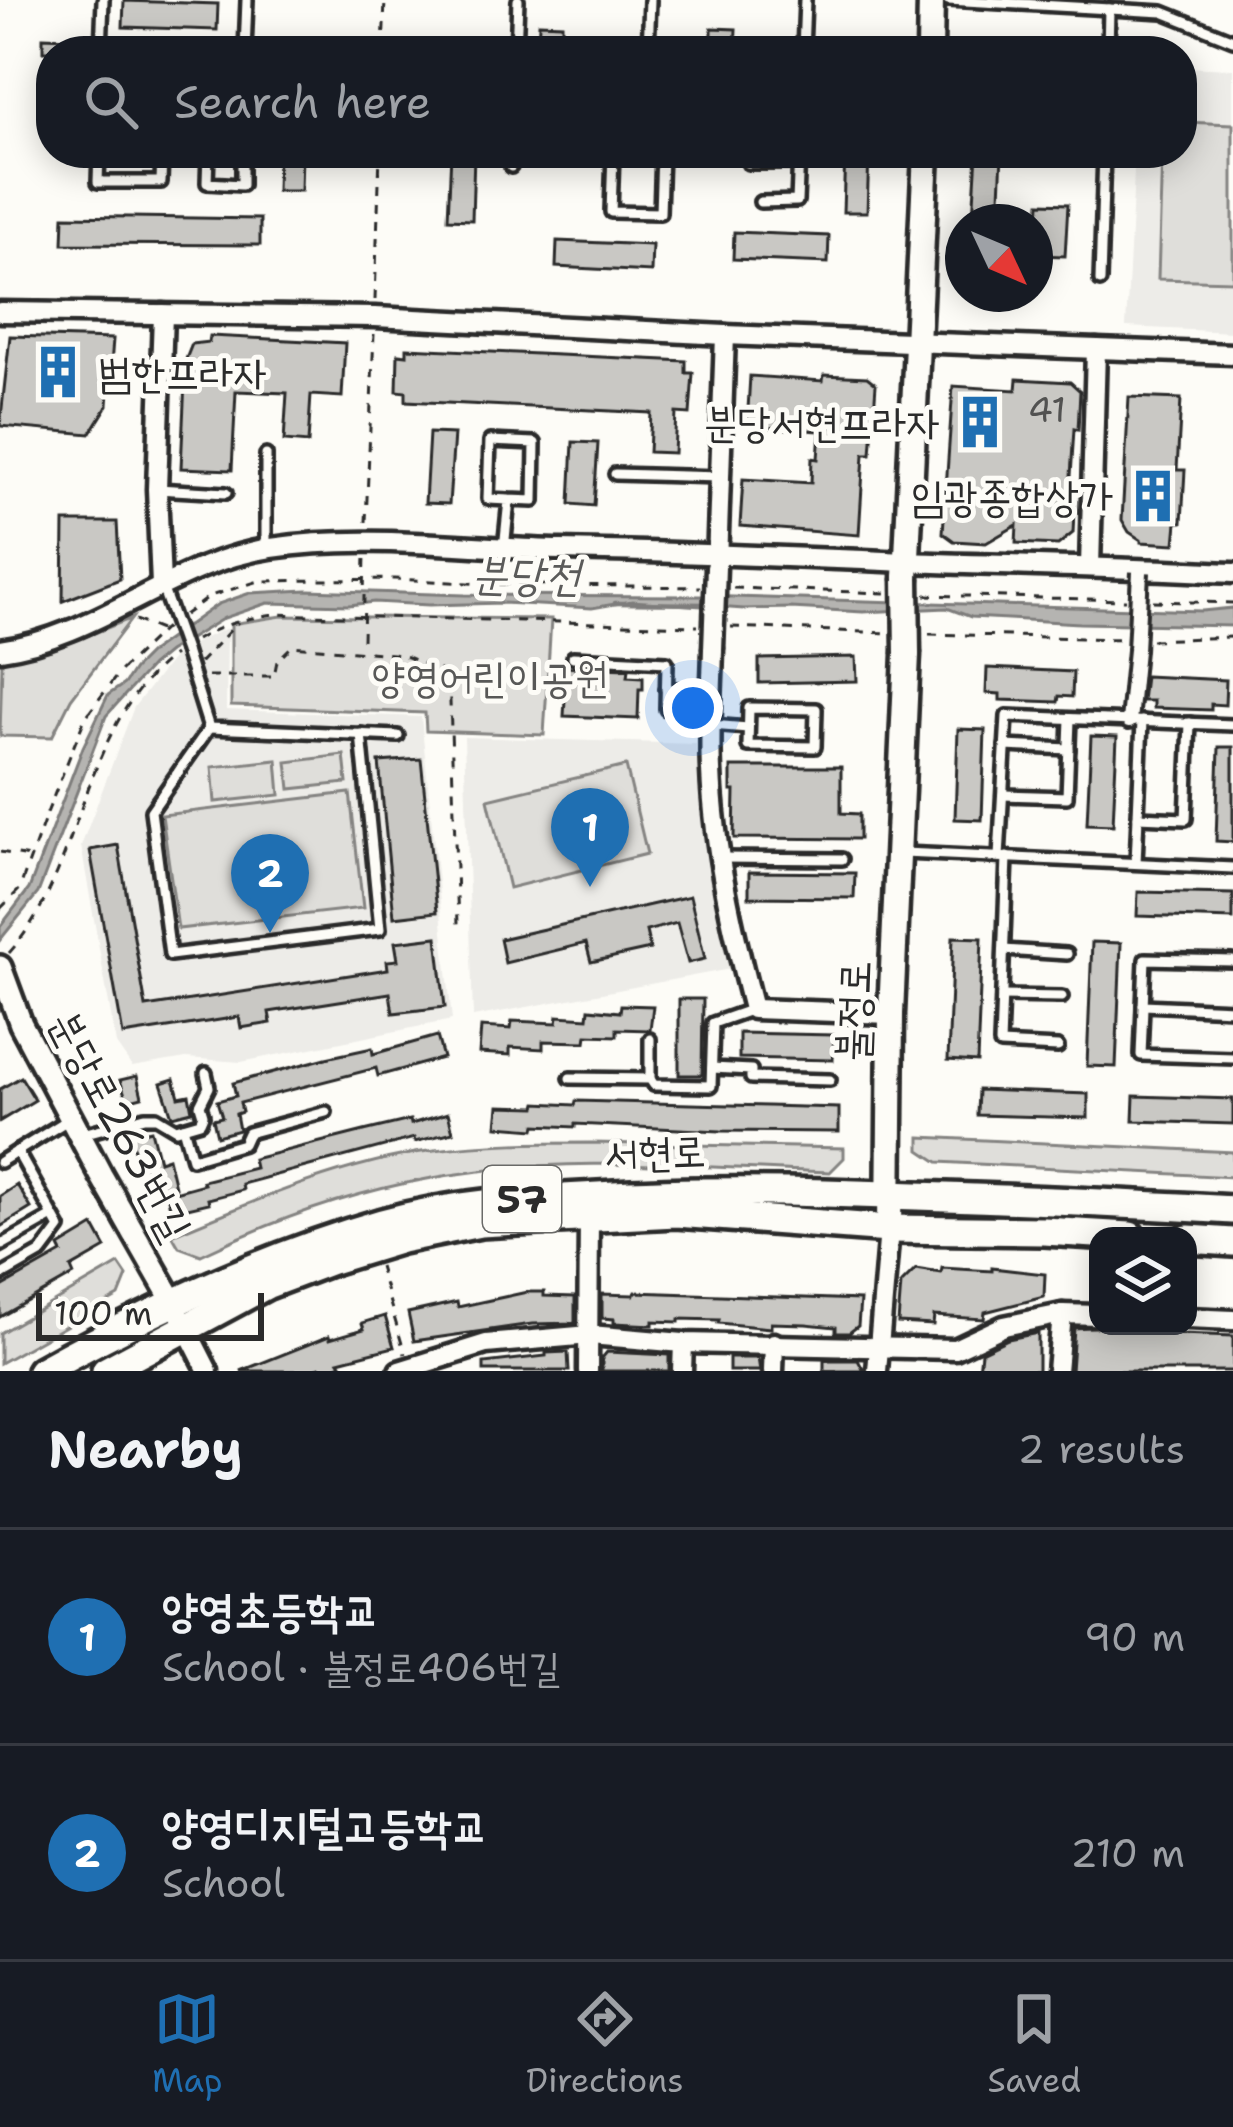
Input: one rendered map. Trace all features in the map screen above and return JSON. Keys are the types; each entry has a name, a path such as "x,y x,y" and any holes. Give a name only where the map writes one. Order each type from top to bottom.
{"main road":[{"path":"930,36 932,0"},
{"path":"910,582 925,168"},
{"name":"불정로","path":"889,1229 891,1014 910,582"},
{"name":"서현로","path":"106,1371 180,1315 278,1260 367,1228 463,1206 638,1192 1076,1200 1233,1210"},
{"name":"서현로","path":"41,1371 332,1259 480,1222 676,1213 889,1229 1089,1234"},
{"path":"1197,1240 1233,1242"}],"street":[{"path":"0,311 375,317 1233,354"},
{"path":"163,314 157,489 163,590"},
{"path":"725,335 710,769 720,857 753,1009 891,1014"},
{"path":"1090,566 1096,350"},
{"path":"0,650 44,640 239,554 320,542 717,560 910,582 1090,566 1233,573"},
{"path":"1136,721 1141,570"},
{"name":"분당로263번길","path":"2,970 21,1024 180,1315"},
{"path":"588,1371 590,1216"},
{"name":"불정로","path":"877,1371 889,1229"},
{"path":"406,1370 486,1344 590,1335 683,1343 955,1349 1004,1326 1062,1314 1089,1316"},
{"path":"1057,1371 1062,1314"},
{"path":"180,1315 208,1371"},
{"path":"1197,1318 1233,1320"},
{"path":"682,1371 683,1343"},
{"path":"773,1371 774,1343"}],"lane":[{"path":"102,36 103,0"},
{"path":"246,36 247,0"},
{"path":"517,36 518,0"},
{"path":"649,36 650,0"},
{"path":"804,36 805,0"},
{"path":"948,0 1109,9 1164,6 1233,40"},
{"path":"1108,36 1109,9"},
{"path":"98,168 98,182 161,182 162,168"},
{"path":"208,168 207,183 242,185 242,168"},
{"path":"613,168 611,212 660,213 662,168"},
{"path":"760,202 797,201 798,168"},
{"path":"1100,281 1104,168"},
{"path":"490,441 535,443 534,501 509,500 488,500 490,441"},
{"path":"266,455 266,548"},
{"path":"615,474 720,477"},
{"path":"157,489 226,493"},
{"path":"504,549 509,500"},
{"path":"163,590 209,728"},
{"path":"573,657 667,662 666,709"},
{"path":"666,689 712,689"},
{"path":"749,708 816,709 814,748 748,746 748,728 749,708"},
{"path":"1058,1047 1000,1044 1007,716 1233,725"},
{"path":"1003,794 1066,797 1070,718"},
{"path":"1136,721 1136,863"},
{"path":"1138,817 1186,819 1190,723"},
{"path":"711,725 748,728"},
{"path":"209,728 398,736"},
{"path":"209,728 151,811 170,955 380,929 361,734"},
{"path":"1005,746 1069,748"},
{"path":"898,853 1233,868"},
{"path":"720,857 842,859"},
{"path":"1004,950 1067,954"},
{"path":"1233,961 1145,959 1141,1055 1233,1058"},
{"path":"1002,996 1062,997"},
{"path":"1143,1005 1233,1009"},
{"path":"650,1039 654,1084 711,1086 713,1023 753,1009"},
{"path":"712,1068 751,1070 751,1078 830,1080"},
{"path":"0,1162 75,1126 156,1117 176,1129 200,1122 200,1105 209,1087 206,1073"},
{"path":"570,1078 650,1079"},
{"path":"183,1127 193,1159 243,1144 248,1132 326,1112"},
{"path":"0,1276 42,1252 60,1228 17,1151"},
{"path":"0,1246 53,1216"}],"path":[{"path":"384,36 385,0"},
{"path":"363,651 380,168"},
{"path":"0,909 20,890 85,718 121,670 162,631 210,596 260,581 699,586"},
{"path":"718,587 910,582 1233,603"},
{"path":"113,611 162,631"},
{"path":"2,970 42,906 122,713 165,662 216,628 274,614 699,626"},
{"path":"191,671 239,620"},
{"path":"722,627 906,644"},
{"path":"928,634 1180,641 1233,637"},
{"path":"0,853 31,857"},
{"path":"373,1247 406,1370"}],"shaded area":[{"path":"1197,68 1233,69 1233,332 1126,327 1134,168 1197,168"},
{"path":"307,590 1202,611 1233,608 1233,626 971,617 947,608 863,612 632,601 592,608 503,603 268,603 224,618 168,652 106,716 38,893 0,940 0,927 29,889 108,695 152,651 218,604 250,593"},
{"path":"227,628 226,710 421,717 452,1020 241,1062 186,1058 132,1067 116,1044 81,846 134,707 172,659"},
{"path":"464,737 696,744 708,865 730,969 473,1017"}],"green space":[{"path":"1197,123 1233,124 1233,281 1158,279 1162,168 1197,168"},
{"name":"양영어린이공원","path":"282,616 551,619 544,735 426,731 425,713 231,706 231,624"},
{"path":"132,618 71,699 52,737 0,736 2,661 51,650"},
{"path":"344,755 347,783 290,789 287,762"},
{"path":"277,760 280,795 215,802 212,767"},
{"path":"626,766 647,854 509,888 488,799"},
{"path":"350,793 363,908 178,929 162,815"},
{"path":"920,1137 1233,1152 1233,1177 938,1162 920,1150"},
{"path":"592,1143 844,1148 844,1158 830,1172 628,1164 477,1171 340,1200 201,1255 179,1247 172,1235 368,1163 474,1146"},
{"path":"119,1264 127,1276 119,1296 0,1363 0,1333"}],"building":[{"path":"124,1 218,4 217,30 123,27"},
{"path":"539,23 562,24 562,36 539,36"},
{"path":"712,28 736,29 736,36 712,36"},
{"path":"278,168 302,168 301,191 277,191"},
{"path":"450,168 474,168 472,220 448,219"},
{"path":"844,168 868,168 867,212 843,212"},
{"path":"976,168 1001,168 1000,204 974,204"},
{"path":"1040,203 1068,204 1065,256 1053,256 1053,204"},
{"path":"64,216 260,219 260,245 63,244"},
{"path":"734,232 829,236 828,263 733,259"},
{"path":"557,241 652,245 651,272 556,267"},
{"name":"범한프라자","path":"10,336 113,339 108,405 90,434 0,426"},
{"path":"210,336 345,343 342,397 311,395 308,443 284,441 287,393 236,391 232,470 181,468 186,359 192,344 209,342"},
{"path":"407,348 686,361 686,373 693,373 690,414 676,413 674,453 649,452 651,413 406,401 406,392 397,391 398,354 407,355"},
{"path":"824,375 867,377 876,384 871,454 864,454 859,535 740,526 743,479 811,483 820,431 747,426 750,376 823,381"},
{"path":"1017,379 1070,382 1080,391 1070,492 1075,493 1073,533 1058,545 1016,543 1017,525 986,543 954,541 943,533 953,386 1016,390"},
{"path":"1129,397 1181,399 1177,470 1185,470 1182,522 1177,522 1175,544 1141,542 1122,520"},
{"path":"429,433 454,434 449,504 425,503"},
{"path":"573,442 598,443 594,506 570,504"},
{"path":"64,522 117,522 120,579 63,601"},
{"path":"856,657 857,681 759,683 759,659"},
{"path":"567,667 629,669 628,676 643,677 638,719 564,716"},
{"path":"987,668 1073,672 1072,697 1059,696 1058,702 1000,700 1000,694 986,693"},
{"path":"1145,676 1226,680 1225,705 1211,704 1211,710 1153,708 1153,701 1142,701"},
{"path":"958,729 985,730 982,820 955,819"},
{"path":"1091,736 1117,737 1113,825 1087,824"},
{"path":"1219,747 1233,747 1233,842 1216,841"},
{"path":"421,759 437,912 394,917 379,762"},
{"path":"731,767 841,767 841,813 859,814 859,839 734,838"},
{"path":"118,845 146,1007 388,969 387,961 398,960 395,942 437,937 445,1007 393,1013 390,993 269,1012 271,1023 241,1028 239,1017 123,1035 90,850"},
{"path":"749,872 855,873 854,898 749,897"},
{"path":"1138,892 1233,894 1233,919 1137,916"},
{"path":"690,896 705,959 688,963 677,923 646,931 650,949 591,962 586,943 505,963 500,939"},
{"path":"953,937 982,938 977,1062 948,1060"},
{"path":"1092,942 1121,943 1116,1067 1087,1066"},
{"path":"679,999 703,999 702,1075 679,1075"},
{"path":"621,1005 653,1006 650,1030 617,1029 617,1036 587,1035 586,1042 543,1041 543,1049 510,1047 510,1055 479,1053 481,1027 511,1029 512,1021 557,1023 558,1016 588,1018 589,1009 620,1012"},
{"path":"739,1033 834,1035 833,1060 739,1058"},
{"path":"437,1036 443,1058 378,1076 376,1068 240,1103 239,1130 217,1136 213,1119 222,1117 217,1101 236,1096 233,1083"},
{"path":"137,1076 142,1097 127,1101 120,1080"},
{"path":"21,1077 35,1100 0,1121 0,1089"},
{"path":"174,1079 179,1097 189,1095 192,1111 172,1116 161,1083"},
{"path":"978,1090 1088,1094 1088,1118 977,1115"},
{"path":"1134,1096 1233,1099 1233,1124 1133,1121"},
{"path":"576,1101 839,1108 839,1132 497,1126 499,1106 575,1105"},
{"path":"448,1113 453,1132 242,1184 243,1190 171,1212 167,1194 255,1168 253,1159"},
{"path":"151,1130 159,1161 168,1158 176,1191 154,1196 145,1164 138,1166 130,1135"},
{"path":"17,1185 31,1208 0,1227 0,1196"},
{"path":"94,1226 106,1248 71,1268 74,1275 0,1317 0,1288 62,1253 59,1247"},
{"path":"942,1268 1045,1274 1044,1297 985,1312 984,1319 934,1316 933,1325 898,1323 901,1284 916,1269 941,1273"},
{"path":"527,1292 575,1297 575,1323 532,1324 414,1341 408,1313"},
{"path":"602,1294 860,1300 858,1326 849,1333 836,1333 836,1327 806,1324 771,1323 771,1328 679,1319 653,1321 653,1325 602,1318"},
{"path":"385,1316 394,1347 339,1361 341,1364 325,1371 320,1367 241,1371 329,1336 364,1329 362,1323"},
{"path":"1089,1327 1089,1335 1233,1336 1233,1371 1071,1371 1074,1328"},
{"path":"1038,1333 1038,1371 979,1371 981,1352 1008,1339"},
{"path":"568,1352 569,1371 484,1371 484,1363"},
{"path":"607,1352 669,1355 669,1371 602,1371"},
{"path":"729,1358 758,1358 760,1371 729,1371"},
{"path":"824,1360 858,1360 864,1371 824,1371"}],"waterway":[{"name":"분당천","path":"615,603 705,604"}],"place":[{"name":"범한프라자","path":"58,372"},
{"name":"분당서현프라자","path":"980,422"},
{"name":"임광종합상가","path":"1153,496"},
{"name":"양영초등학교","path":"590,887"},
{"name":"양영디지털고등학교","path":"270,933"}]}
